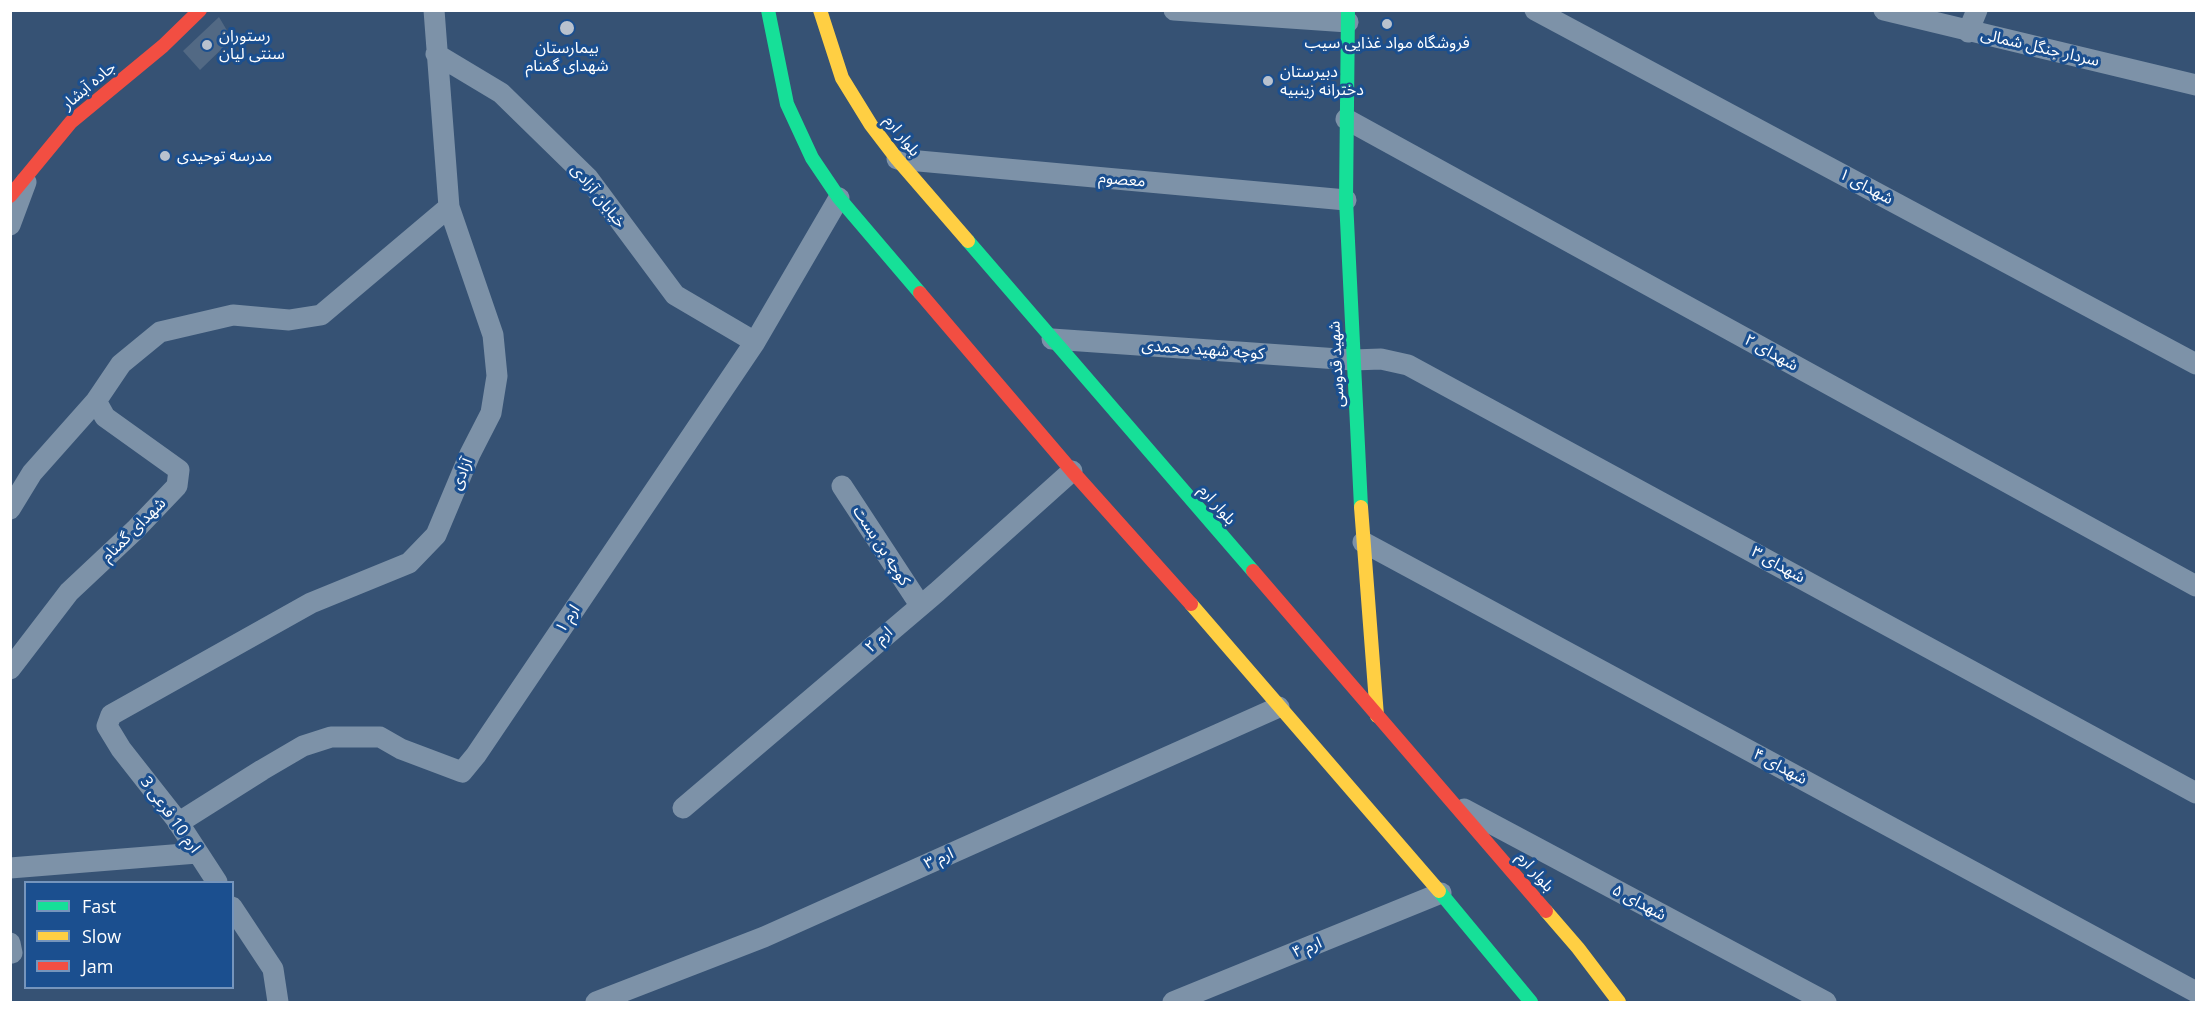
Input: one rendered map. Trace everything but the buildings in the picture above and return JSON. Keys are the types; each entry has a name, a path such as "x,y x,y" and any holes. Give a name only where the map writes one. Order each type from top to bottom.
{"main road":[{"name":"جاده آبشار","path":"10,196 71,122 163,46 200,10"},
{"path":"768,10 787,104 812,158 839,198 1072,471 1219,635 1441,893 1531,1002"},
{"name":"بلوار ارم","path":"820,10 842,78 871,125 897,159 1578,948 1619,1002"},
{"name":"شهید قدوسی","path":"1348,16 1346,200 1362,542 1377,716"}],"street":[{"name":"آزادی","path":"121,749 107,726 111,715 311,603 410,563 436,535 470,454 491,414 497,376 493,335 449,207 434,10"},
{"path":"1174,10 1348,16"},
{"name":"شهدای ۱","path":"1535,10 2196,364"},
{"name":"سردار جنگل شمالی","path":"1884,10 2196,85"},
{"path":"1968,32 1977,10"},
{"name":"خیابان آزادی","path":"436,54 501,93 588,178 675,296 755,342"},
{"name":"شهدای ۲","path":"1346,119 2196,586"},
{"name":"معصوم","path":"897,159 1346,200"},
{"path":"10,225 29,173"},
{"name":"ارم ۱","path":"178,823 303,746 331,737 380,737 401,749 462,772 476,755 755,342 839,198"},
{"path":"10,509 32,472 96,401 121,364 160,332 233,315 289,320 321,315 449,207"},
{"name":"کوچه شهید محمدی","path":"1052,339 1353,360"},
{"name":"شهدای ۳","path":"1353,360 1381,359 1408,364 2196,793"},
{"name":"شهدای گمنام","path":"10,669 69,592 135,530 177,486 179,470 105,417 96,401"},
{"name":"ارم ۲","path":"684,808 937,592 1072,471"},
{"name":"کوچه بن بست","path":"842,486 920,605"},
{"name":"شهدای ۴","path":"1362,542 2196,992"},
{"name":"ارم ۳","path":"596,1002 764,937 1279,707"},
{"name":"ارم 10 فرعی 3","path":"121,749 178,823 216,881"},
{"name":"شهدای ۵","path":"1453,803 1826,1002"},
{"path":"10,868 197,853"},
{"name":"ارم ۴","path":"1173,1002 1441,893"},
{"path":"234,910 273,969 278,1002"}],"traffic: fast":[{"path":"768,10 787,104 812,158 839,198 920,293"},
{"path":"1348,10 1346,200 1361,507"},
{"path":"968,241 1253,571"},
{"path":"1439,891 1531,1002"}],"traffic: slow":[{"path":"820,10 842,78 871,125 897,159 968,241"},
{"path":"1361,507 1377,716"},
{"path":"1191,604 1439,891"},
{"path":"1546,911 1578,948 1619,1002"}],"traffic: jam":[{"path":"10,196 71,122 163,46 200,10"},
{"path":"920,293 1072,471 1191,604"},
{"path":"1253,571 1546,911"}],"place":[{"name":"فروشگاه مواد غذایی سیب","path":"1387,24"},
{"name":"بیمارستان شهدای گمنام","path":"567,28"},
{"name":"رستوران سنتی لیان","path":"207,45"},
{"name":"دبیرستان دخترانه زینبیه","path":"1268,81"},
{"name":"مدرسه توحیدی","path":"165,156"}]}
